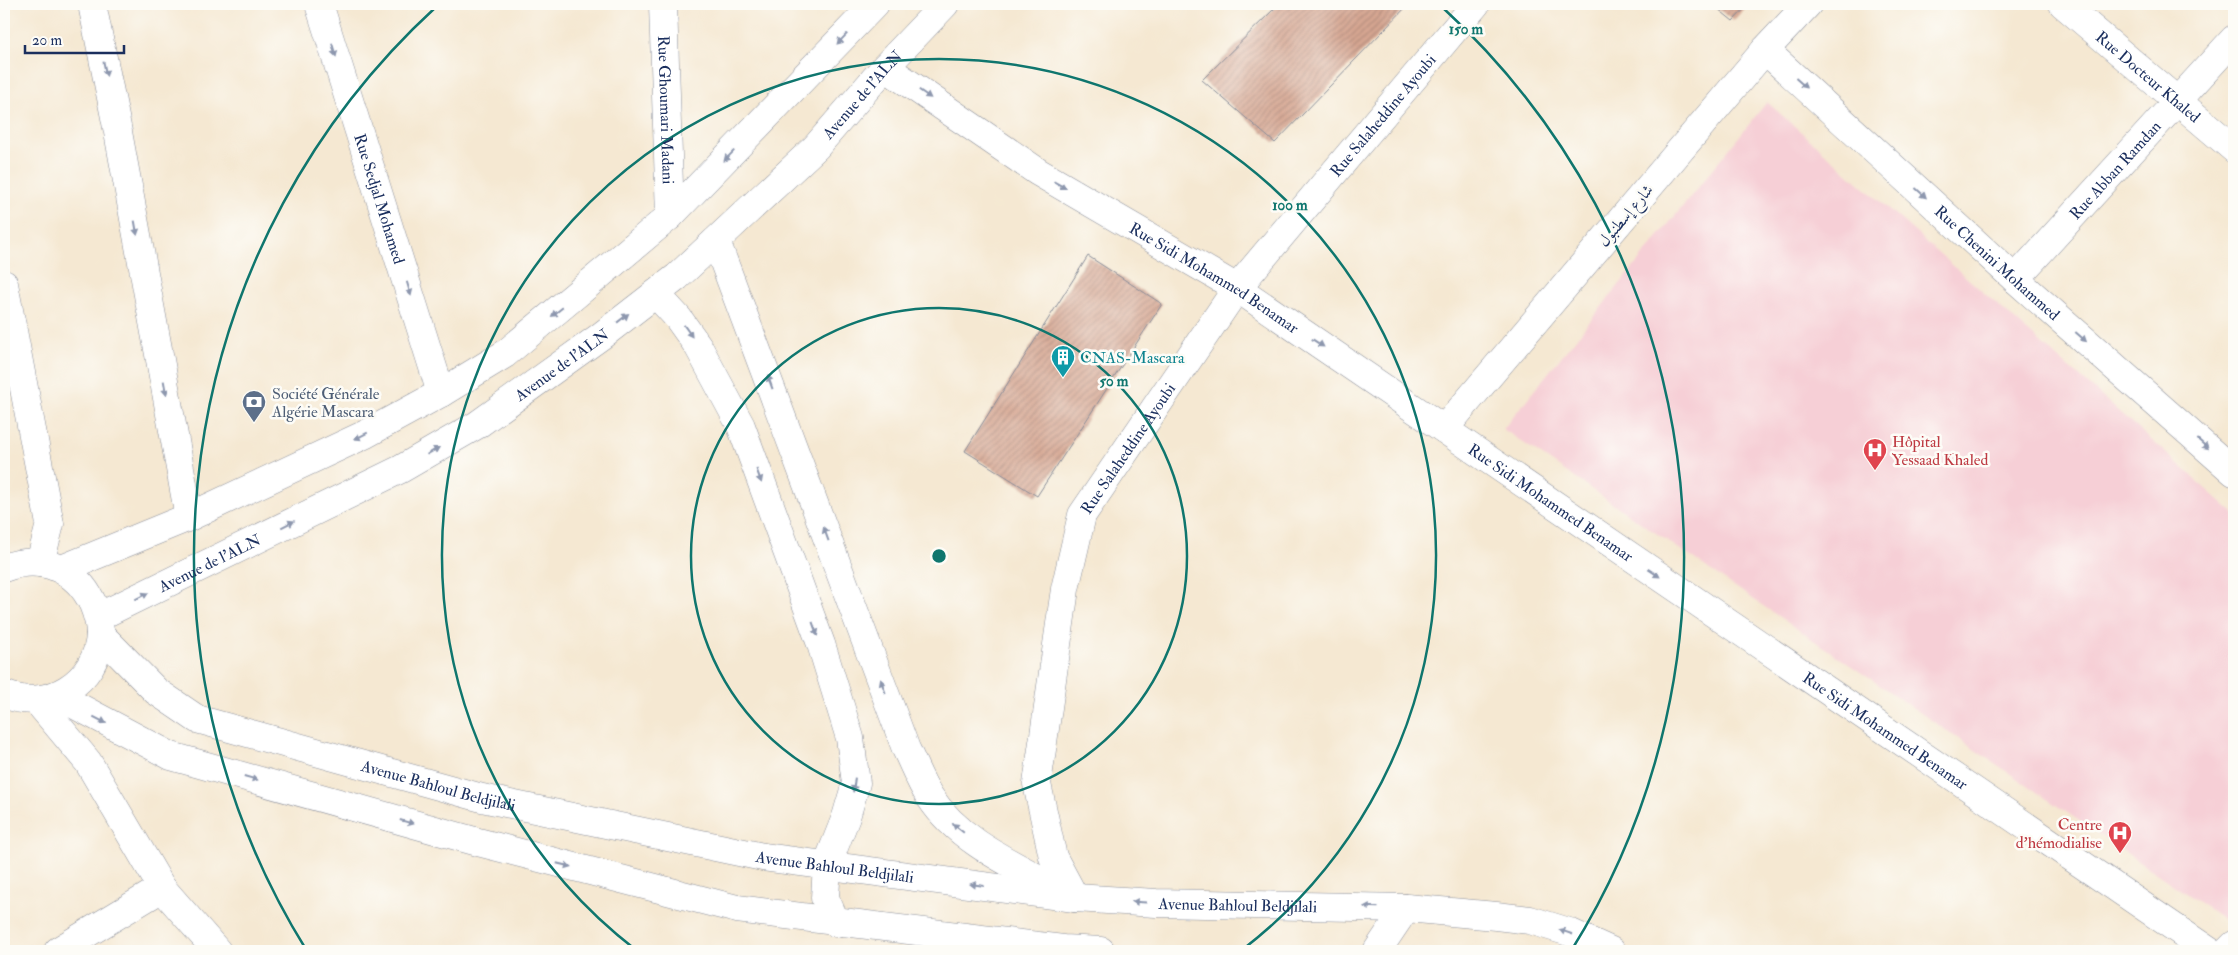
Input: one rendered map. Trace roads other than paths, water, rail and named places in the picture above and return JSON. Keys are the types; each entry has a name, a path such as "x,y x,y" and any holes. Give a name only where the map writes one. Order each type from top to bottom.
{"main road":[{"path":"92,4 118,132 189,517"},
{"name":"Rue Sedjal Mohamed","path":"319,4 442,393"},
{"name":"Rue Ghoumari Madani","path":"663,4 670,216"},
{"path":"4,568 18,563 51,566 189,517 366,434 442,393 505,354 670,216 875,4"},
{"name":"Avenue de l'ALN","path":"99,626 401,469 469,430 656,294 716,241 816,147 885,67 945,4"},
{"name":"Rue Salaheddine Ayoubi","path":"1075,898 1053,857 1037,784 1065,589 1082,515 1237,288 1476,4"},
{"name":"شارع إسطنبول","path":"1444,429 1765,50 1808,4"},
{"name":"Rue Docteur Khaled","path":"2063,4 2234,149"},
{"name":"Rue Abban Ramdan","path":"2016,279 2179,102 2234,39"},
{"name":"Rue Chenini Mohammed","path":"1765,50 2016,279 2234,472"},
{"name":"Rue Sidi Mohammed Benamar","path":"885,67 1038,172 1237,288 2209,951"},
{"path":"716,241 906,749 930,798 952,823 984,848 1075,898"},
{"path":"4,284 50,524 51,566"},
{"path":"656,294 678,318 698,346 741,426 821,644 850,738 856,783 846,817 827,865 825,898 836,922"},
{"path":"24,700 79,681 94,660 99,626 86,589 51,566"},
{"name":"Avenue Bahloul Beldjilali","path":"99,626 156,691 197,719 482,798 763,857 1075,898 1156,903 1406,908 1530,920 1569,932 1611,951"},
{"path":"24,700 88,762 162,888 217,951"},
{"path":"24,700 171,756 478,842 727,907 1064,950 1102,951"},
{"path":"58,951 162,888"},
{"path":"1377,951 1406,908"},
{"path":"2228,951 2234,945"}],"place":[{"name":"CNAS-Mascara","path":"1063,378"},
{"name":"Société Générale Algérie Mascara","path":"254,423"},
{"name":"Hôpital Yessaad Khaled","path":"1875,471"},
{"name":"Centre d'hémodialise","path":"2120,854"}]}
